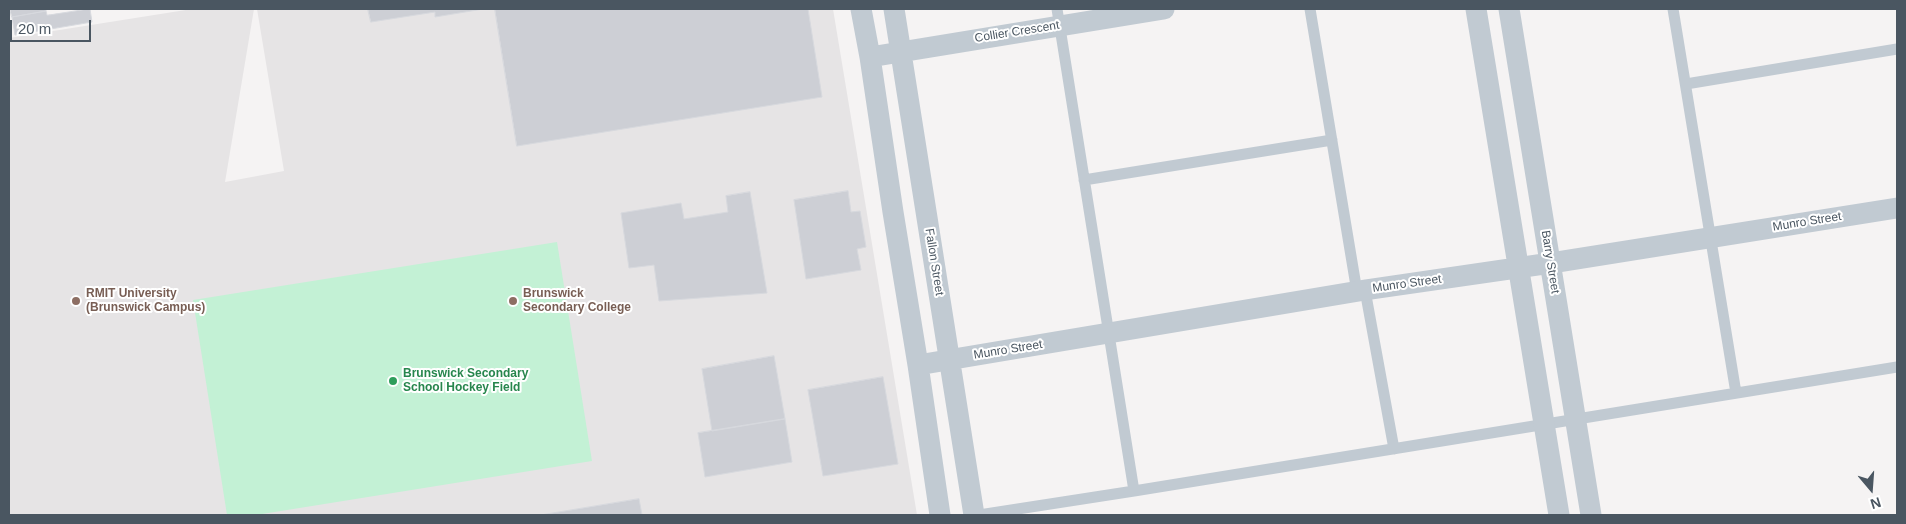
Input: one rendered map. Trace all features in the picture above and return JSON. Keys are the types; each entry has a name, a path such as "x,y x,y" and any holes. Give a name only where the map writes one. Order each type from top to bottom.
{"street":[{"path":"860,9 870,56 940,515"},
{"name":"Fallon Street","path":"894,9 974,515"},
{"name":"Collier Crescent","path":"870,56 900,52 1058,17 1164,9"},
{"path":"1476,9 1559,515"},
{"name":"Barry Street","path":"1509,9 1591,515"},
{"name":"Munro Street","path":"918,365 1361,291 1897,208"}],"lane":[{"path":"1310,9 1332,140 1394,449"},
{"path":"1673,9 1736,393"},
{"path":"1058,17 1134,491"},
{"path":"1686,84 1897,49"},
{"path":"1084,180 1332,140"},
{"path":"979,515 1897,367"}],"shaded area":[{"name":"Brunswick Secondary College","path":"192,9 254,9 225,182 284,171 257,9 833,9 917,515 9,515 9,38"}],"green space":[{"name":"Brunswick Secondary School Hockey Field","path":"557,242 592,461 256,515 227,515 193,300"}],"building":[{"path":"10,9 46,9 46,11 12,17"},
{"path":"90,9 92,22 15,35 12,17 46,11 47,15"},
{"path":"368,9 483,9 435,17 435,12 371,22"},
{"path":"495,9 808,9 822,97 517,146"},
{"path":"848,191 851,212 860,211 866,247 857,249 861,270 806,279 794,200"},
{"path":"750,192 767,293 659,301 654,265 629,268 621,213 681,203 684,219 728,212 726,196"},
{"path":"774,356 785,419 712,431 702,369"},
{"path":"883,377 898,464 823,476 808,390"},
{"path":"785,419 792,462 705,477 698,433"},
{"path":"639,499 642,515 541,515"}],"place":[{"name":"RMIT University (Brunswick Campus)","path":"76,301"},
{"name":"Brunswick Secondary College","path":"513,301"},
{"name":"Brunswick Secondary School Hockey Field","path":"393,381"}]}
